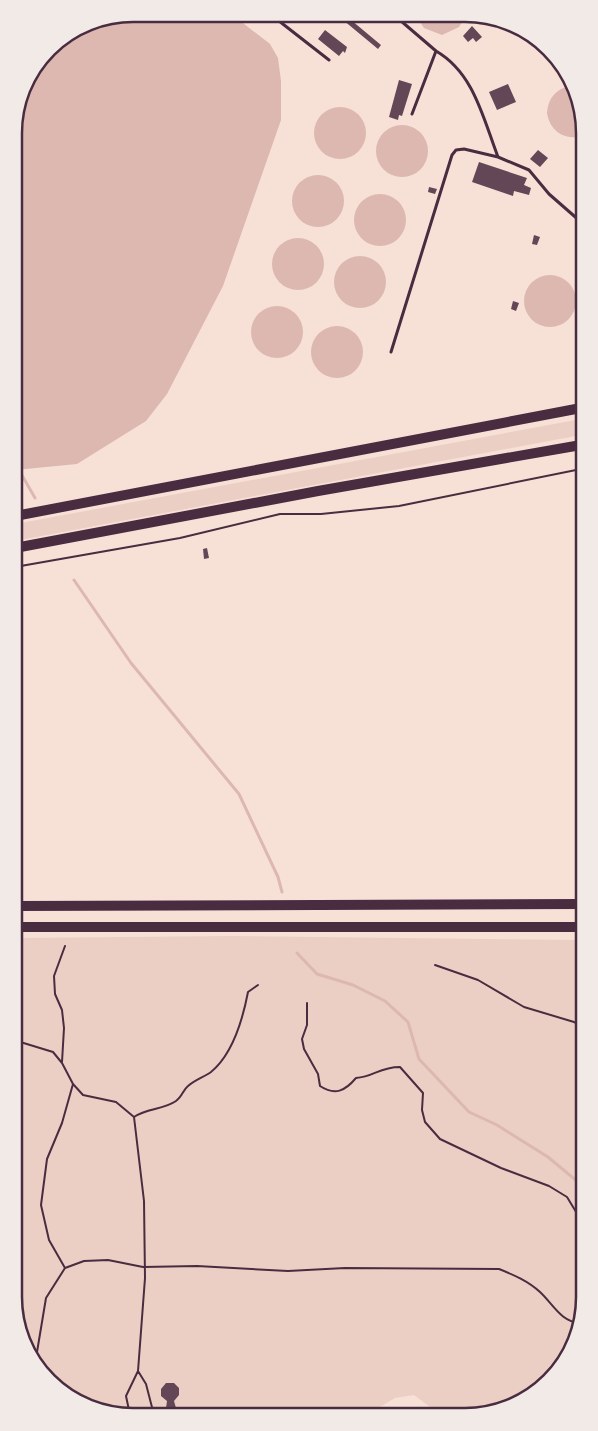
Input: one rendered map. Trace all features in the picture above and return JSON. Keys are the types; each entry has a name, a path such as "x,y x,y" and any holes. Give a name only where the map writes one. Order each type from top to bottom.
{"main road":[{"path":"23,515 576,409"},
{"path":"23,547 308,493 576,446"},
{"path":"22,906 575,904"},
{"path":"22,927 575,927"}],"lane":[{"path":"280,22 330,60"},
{"path":"402,22 454,63 469,82 498,157"},
{"path":"412,114 436,50"},
{"path":"391,352 452,156 456,150 464,149 498,157 531,172 549,194 576,218"}],"path":[{"path":"23,566 180,538 280,514 321,514 399,506 576,470"},
{"path":"62,1063 64,1028 62,1010 55,994 54,976 65,946"},
{"path":"436,965 478,980 524,1006 575,1023"},
{"path":"134,1117 142,1111 160,1108 178,1100 187,1086 212,1071 226,1055 244,1014 248,992 258,985"},
{"path":"308,1003 307,1025 302,1038 304,1049 318,1074 320,1086 328,1092 338,1093 348,1087 356,1078 366,1078 385,1067 400,1067 423,1093 422,1110 424,1122 440,1139 501,1168 549,1186 567,1197 575,1210"},
{"path":"22,1043 53,1052 62,1063 73,1084 83,1095 116,1102 134,1117 144,1201 143,1267 145,1278 138,1370 126,1396 129,1408"},
{"path":"65,1268 49,1240 41,1205 47,1159 62,1123 73,1084"},
{"path":"37,1353 46,1298 65,1268 84,1260 108,1260 143,1267 197,1266 288,1270 346,1268 499,1269 521,1278 541,1293 557,1312 573,1323"},
{"path":"138,1370 146,1384 152,1408"}],"shaded area":[{"path":"133,22 242,22 270,44 278,58 281,81 281,120 223,286 167,394 146,421 77,464 23,469 23,119 26,104 41,72 55,55 78,37 98,28"},
{"path":"420,22 462,22 459,27 442,35 424,28"},
{"path":"565,87 572,104 576,137 568,137 554,129 547,113 553,95"},
{"path":"340,107 354,111 362,119 366,133 362,147 354,155 340,159 326,155 318,147 314,133 318,119 326,111"},
{"path":"402,125 416,129 424,137 428,151 424,165 416,173 402,177 388,173 380,165 376,151 380,137 388,129"},
{"path":"318,175 332,179 340,187 344,201 340,215 332,223 318,227 304,223 296,215 292,201 296,187 304,179"},
{"path":"380,194 394,198 402,206 406,220 402,234 394,242 380,246 366,242 358,234 354,220 358,206 366,198"},
{"path":"298,238 312,242 320,250 324,264 320,278 312,286 298,290 284,286 276,278 272,264 276,250 284,242"},
{"path":"360,256 374,260 382,268 386,282 382,296 374,304 360,308 346,304 338,296 334,282 338,268 346,260"},
{"path":"550,275 564,279 572,287 576,302 572,315 564,323 550,327 536,323 528,315 524,301 528,287 536,279"},
{"path":"277,306 291,310 299,318 303,332 299,346 291,354 277,358 263,354 255,346 251,332 255,318 263,310"},
{"path":"337,326 351,330 359,338 363,352 359,366 351,374 337,378 323,374 315,366 311,352 315,338 323,330"},
{"path":"576,420 576,436 23,540 23,523"},
{"path":"232,936 575,940 575,1312 567,1340 561,1353 548,1371 538,1381 514,1397 494,1405 479,1408 433,1408 414,1395 395,1398 378,1408 119,1408 98,1403 84,1397 60,1381 37,1353 26,1327 23,1312 22,938"}],"building":[{"path":"345,22 353,22 381,45 378,49"},
{"path":"472,26 482,37 476,42 473,38 468,42 463,36"},
{"path":"325,30 347,47 345,53 343,51 339,56 318,39"},
{"path":"399,80 412,84 402,116 399,115 398,120 389,117"},
{"path":"508,84 516,102 497,110 489,92"},
{"path":"538,150 548,158 540,167 530,159"},
{"path":"479,162 527,178 524,185 531,188 529,195 514,191 513,196 472,182"},
{"path":"429,187 437,189 435,194 428,192"},
{"path":"534,235 540,237 537,245 532,244"},
{"path":"513,301 519,303 516,311 511,309"},
{"path":"207,548 209,558 204,559 203,549"},
{"path":"166,1383 174,1383 179,1388 179,1395 174,1401 176,1408 166,1408 167,1401 161,1396 161,1389"}],"waterway":[{"path":"23,476 35,498"},
{"path":"74,580 131,663 239,794 278,877 282,892"},
{"path":"297,953 317,974 353,985 385,1001 408,1022 419,1059 469,1112 497,1125 548,1157 575,1180"}]}
